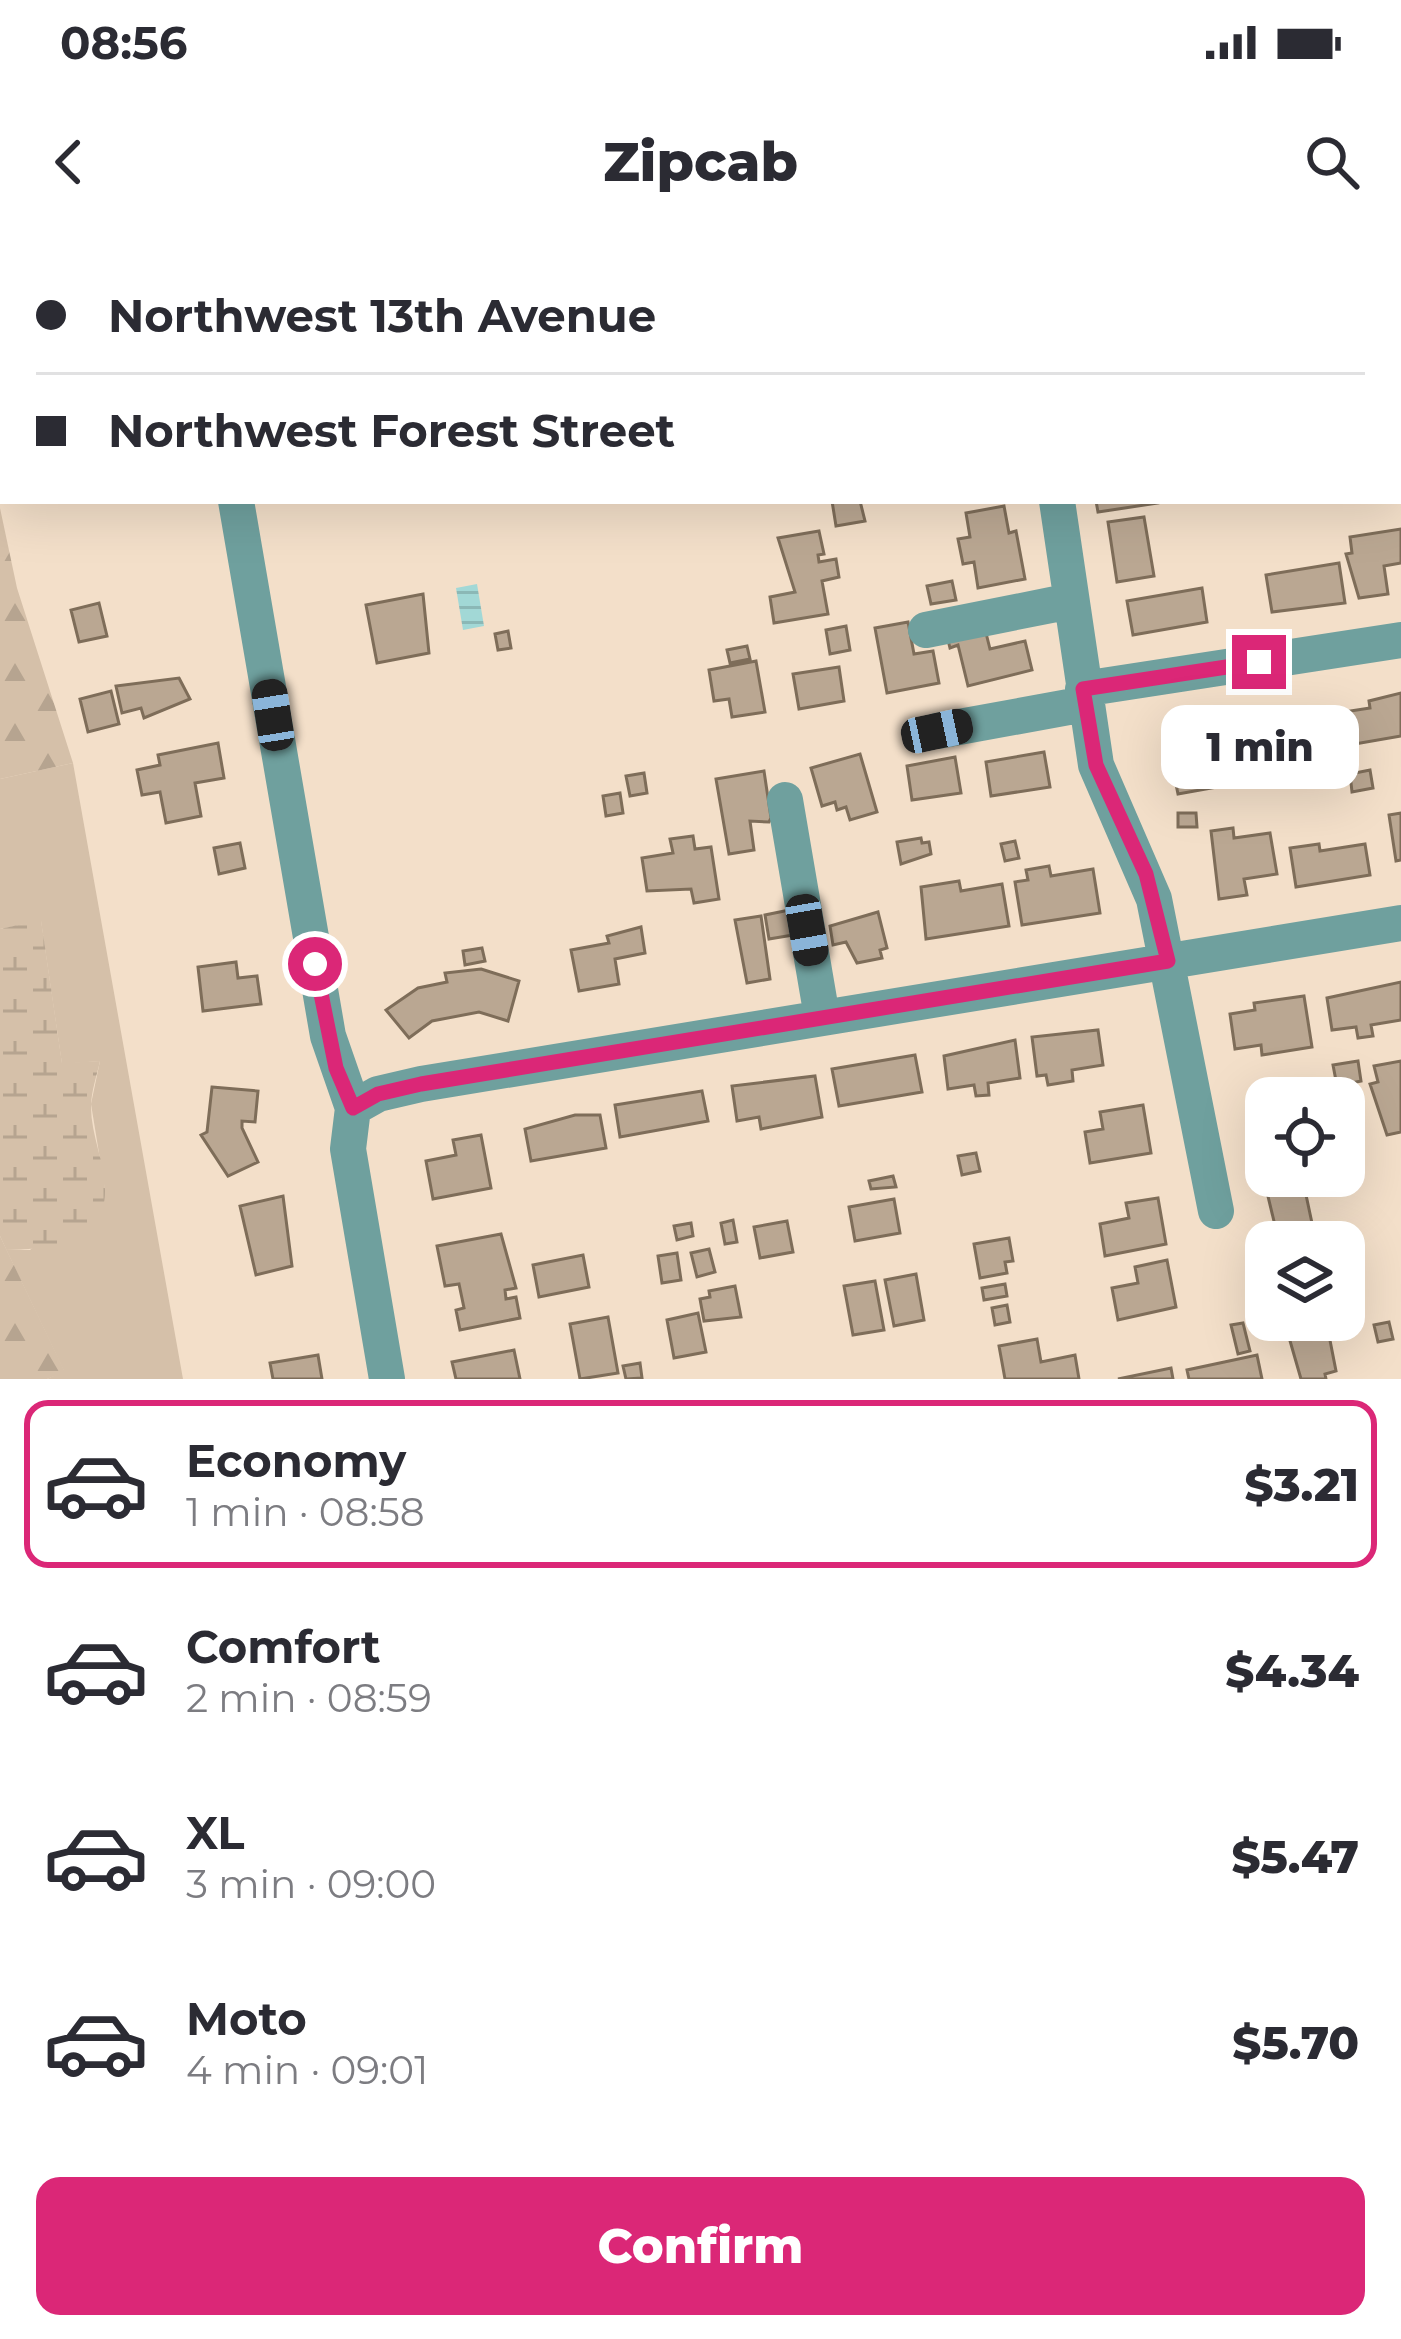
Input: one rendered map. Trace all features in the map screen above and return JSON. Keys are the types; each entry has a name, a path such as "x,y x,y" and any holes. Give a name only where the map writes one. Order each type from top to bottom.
{"street":[{"path":"237,504 328,1036 353,1108 348,1149 387,1379"},
{"path":"1057,504 1096,765 1146,874 1168,961 1216,1211"},
{"path":"926,630 1071,601"},
{"path":"937,731 1084,696 1401,640"},
{"path":"785,800 822,1016"},
{"path":"353,1108 399,1088 1401,923"}],"green space":[{"path":"0,508 17,588 73,763 0,779"},
{"path":"73,763 183,1379 47,1379 64,1371 6,1249 30,1250 105,1190 91,1104 100,1061 62,1064 41,921 0,929 0,779"},
{"path":"41,920 62,1063 100,1061 91,1107 105,1190 103,1208 85,1232 56,1245 6,1249 0,1236 0,929"},
{"path":"0,1236 65,1372 47,1379 0,1379"}],"water":[{"path":"477,584 484,626 463,630 456,588"}],"building":[{"path":"832,504 861,504 865,521 836,526"},
{"path":"1097,504 1151,504 1098,512"},
{"path":"1004,506 1009,533 1016,531 1025,579 978,588 974,562 963,564 958,539 970,537 966,513"},
{"path":"1144,517 1154,576 1117,582 1108,522"},
{"path":"1401,529 1401,563 1384,566 1388,594 1359,598 1346,554 1352,553 1350,537"},
{"path":"819,531 824,554 818,555 819,562 836,559 839,577 822,581 828,614 774,623 770,597 795,592 778,538"},
{"path":"1339,563 1345,603 1272,612 1266,575"},
{"path":"952,581 956,600 931,604 927,586"},
{"path":"1202,588 1207,622 1133,635 1127,601"},
{"path":"423,594 429,653 377,663 366,605"},
{"path":"99,603 107,636 79,642 71,610"},
{"path":"908,622 914,654 933,651 939,683 887,693 875,628"},
{"path":"984,625 990,649 1025,641 1032,670 968,686 958,645 950,648 947,636"},
{"path":"846,626 850,650 830,654 826,630"},
{"path":"508,631 511,648 498,650 495,634"},
{"path":"747,646 750,659 730,663 727,650"},
{"path":"756,661 765,712 732,717 729,699 714,701 709,670"},
{"path":"839,667 844,701 799,709 793,674"},
{"path":"179,678 190,699 144,718 141,708 122,713 116,686"},
{"path":"111,691 119,724 88,732 80,699"},
{"path":"1401,693 1401,736 1349,745 1344,712 1370,708 1369,701"},
{"path":"1326,708 1331,743 1295,748 1297,760 1285,761 1277,715"},
{"path":"1239,721 1250,781 1178,794 1172,765 1209,759 1203,727"},
{"path":"218,743 224,778 195,783 201,816 166,823 160,792 142,795 137,770 160,765 158,755"},
{"path":"1044,752 1050,787 991,796 986,762"},
{"path":"860,754 877,812 850,820 846,807 837,810 835,802 822,806 811,768"},
{"path":"955,757 961,793 912,800 907,766"},
{"path":"1370,770 1373,788 1352,792 1350,774"},
{"path":"764,771 771,818 769,822 750,821 754,850 729,854 716,779"},
{"path":"644,773 647,793 630,796 626,776"},
{"path":"620,793 623,813 606,816 603,796"},
{"path":"1178,813 1196,813 1197,827 1178,827"},
{"path":"1401,813 1401,860 1396,861 1389,815"},
{"path":"1233,828 1234,838 1270,833 1277,874 1244,879 1247,895 1219,899 1211,831"},
{"path":"693,836 695,849 711,847 719,899 694,903 691,889 647,891 642,858 673,853 670,839"},
{"path":"921,838 922,843 929,842 931,854 901,864 897,842"},
{"path":"1015,841 1019,858 1005,861 1001,844"},
{"path":"240,843 245,868 219,874 214,848"},
{"path":"1319,844 1320,851 1365,844 1370,875 1296,887 1290,848"},
{"path":"1049,866 1051,876 1093,869 1100,913 1022,925 1015,882 1028,880 1026,870"},
{"path":"959,881 961,891 1002,884 1009,926 926,939 921,887"},
{"path":"794,909 799,934 769,939 765,915"},
{"path":"878,912 887,948 880,950 882,958 857,963 846,942 833,945 830,926"},
{"path":"761,916 770,979 747,983 735,920"},
{"path":"641,927 645,953 615,959 619,984 579,991 571,950 609,943 607,936"},
{"path":"482,948 485,961 465,965 463,951"},
{"path":"236,962 238,978 257,976 261,1004 203,1011 198,967"},
{"path":"481,969 519,981 508,1021 479,1012 432,1021 409,1038 386,1010 418,988 447,982 445,973"},
{"path":"1401,982 1401,1020 1371,1025 1373,1036 1358,1038 1356,1027 1332,1030 1327,998"},
{"path":"1304,996 1312,1047 1262,1055 1261,1045 1235,1049 1230,1014 1255,1010 1254,1003"},
{"path":"1098,1030 1103,1065 1072,1070 1073,1081 1048,1085 1046,1075 1037,1076 1032,1037"},
{"path":"1015,1040 1020,1078 988,1083 989,1095 976,1096 974,1085 948,1089 944,1056"},
{"path":"915,1055 922,1092 839,1106 832,1069"},
{"path":"1358,1061 1360,1077 1335,1077 1333,1065"},
{"path":"1401,1061 1401,1132 1387,1135 1370,1084 1378,1082 1374,1066"},
{"path":"815,1076 822,1117 761,1129 759,1117 737,1121 732,1086"},
{"path":"212,1087 258,1091 255,1122 242,1121 242,1128 258,1162 228,1176 201,1135 207,1132"},
{"path":"702,1091 708,1121 620,1137 615,1105"},
{"path":"1143,1105 1151,1153 1090,1163 1085,1132 1103,1129 1100,1112"},
{"path":"575,1115 600,1115 606,1148 531,1161 525,1129"},
{"path":"481,1135 491,1188 433,1199 426,1161 456,1155 453,1140"},
{"path":"976,1153 980,1171 962,1175 958,1156"},
{"path":"893,1176 896,1187 871,1189 869,1181"},
{"path":"283,1196 292,1266 256,1275 240,1206"},
{"path":"1268,1197 1306,1197 1312,1221 1274,1221"},
{"path":"1158,1198 1166,1244 1105,1256 1100,1224 1129,1218 1126,1203"},
{"path":"894,1199 900,1233 855,1241 849,1207"},
{"path":"733,1220 737,1242 725,1244 721,1223"},
{"path":"787,1221 793,1252 760,1258 754,1227"},
{"path":"691,1223 693,1236 677,1240 674,1226"},
{"path":"501,1234 516,1288 505,1290 506,1299 516,1297 520,1318 460,1330 456,1310 464,1308 459,1284 445,1286 437,1246"},
{"path":"1009,1238 1013,1261 1005,1262 1007,1273 980,1278 974,1244"},
{"path":"709,1249 715,1272 697,1277 691,1253"},
{"path":"677,1253 681,1280 662,1283 658,1256"},
{"path":"583,1255 589,1287 539,1297 533,1265"},
{"path":"1167,1260 1176,1307 1118,1320 1112,1288 1138,1283 1135,1267"},
{"path":"916,1274 924,1320 894,1326 885,1280"},
{"path":"875,1281 884,1330 853,1335 844,1286"},
{"path":"1005,1284 1007,1296 984,1300 982,1288"},
{"path":"735,1286 741,1317 704,1321 700,1299 710,1297 709,1291"},
{"path":"1007,1305 1010,1322 995,1325 992,1308"},
{"path":"698,1313 706,1352 674,1358 667,1320"},
{"path":"608,1317 618,1373 580,1379 570,1324"},
{"path":"1389,1322 1393,1339 1378,1342 1374,1325"},
{"path":"1243,1323 1250,1351 1238,1354 1231,1325"},
{"path":"1037,1339 1041,1362 1075,1355 1079,1379 1005,1379 999,1346"},
{"path":"1290,1341 1330,1341 1336,1371 1325,1374 1326,1379 1301,1379"},
{"path":"514,1350 520,1379 456,1379 452,1362"},
{"path":"318,1355 322,1379 273,1379 270,1363"},
{"path":"1257,1355 1262,1379 1189,1379 1187,1370"},
{"path":"640,1363 642,1378 626,1379 623,1366"},
{"path":"1171,1368 1173,1379 1118,1379"}],"route":[{"path":"315,964 336,1068 353,1108 378,1094 421,1084 1168,961 1146,874 1096,765 1083,689 1259,662"}]}
